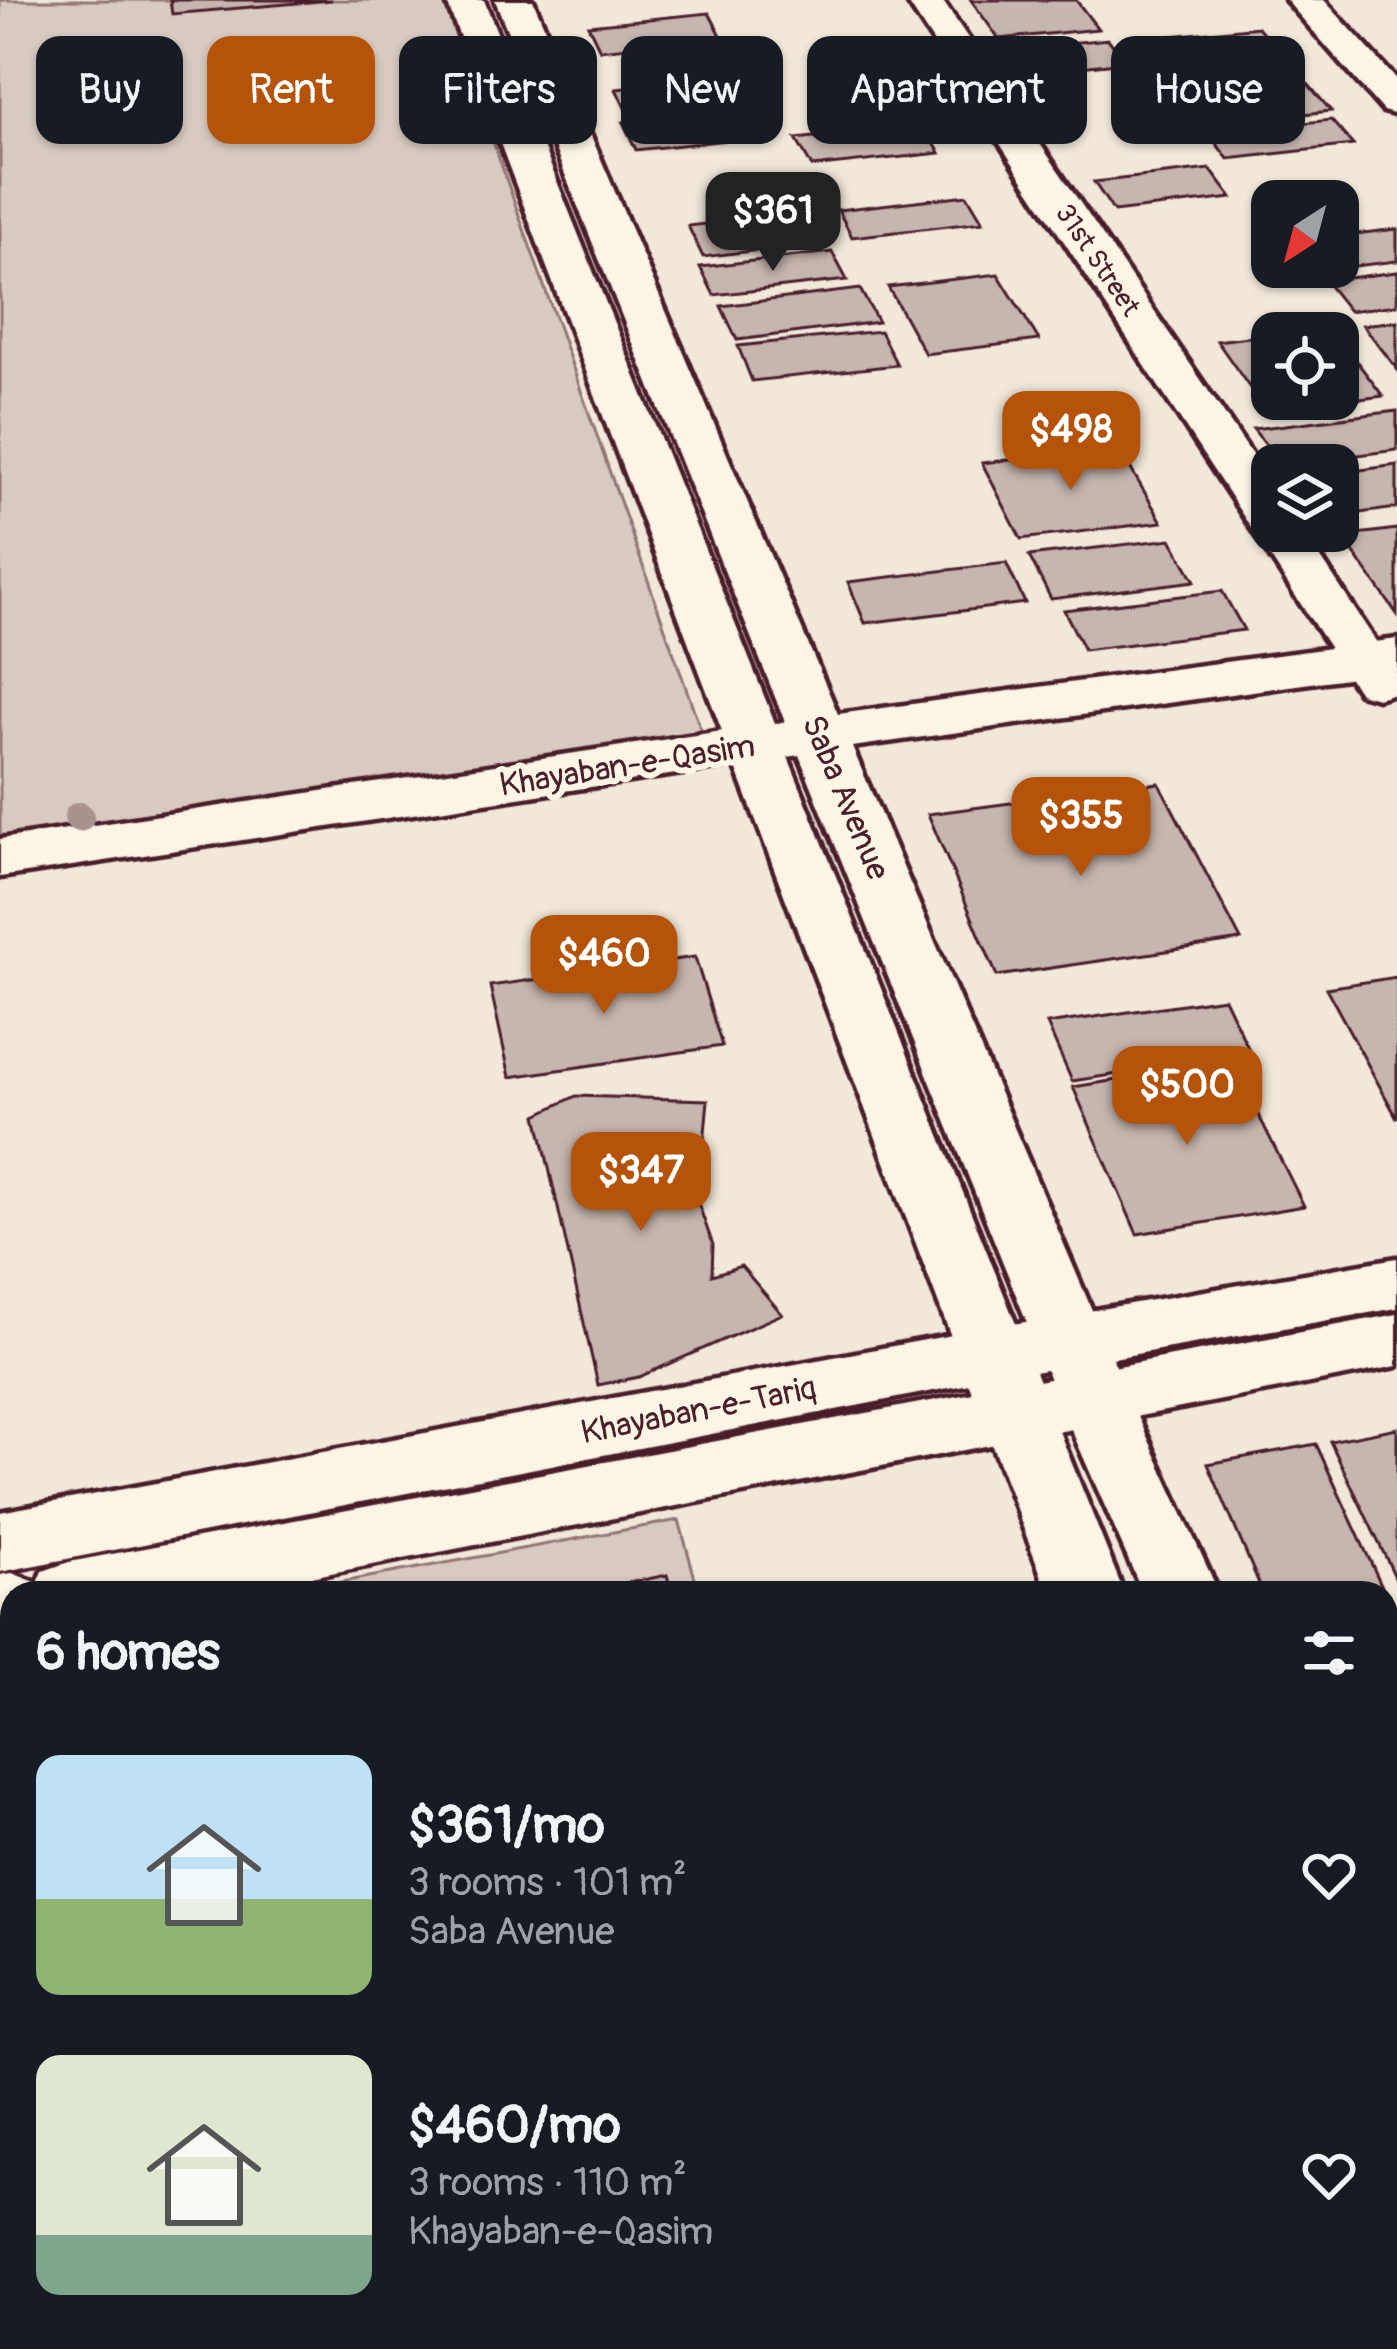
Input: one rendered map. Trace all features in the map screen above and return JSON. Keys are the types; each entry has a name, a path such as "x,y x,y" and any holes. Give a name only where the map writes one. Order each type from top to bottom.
{"main road":[{"name":"Saba Avenue","path":"465,0 1081,1581"},
{"name":"Saba Avenue","path":"514,0 1083,1370 1176,1581"},
{"name":"Khayaban-e-Qasim","path":"0,881 826,747 1384,669"},
{"name":"Khayaban-e-Qasim","path":"0,858 758,758"}],"street":[{"name":"31st Street","path":"924,0 1251,489"},
{"path":"1304,0 1397,103"},
{"path":"1295,552 1384,669"},
{"name":"Khayaban-e-Tariq","path":"1083,1370 1397,1283"},
{"name":"Khayaban-e-Tariq","path":"0,1542 1006,1381 1397,1340"},
{"name":"Khayaban-e-Tariq","path":"121,1581 1006,1381"}],"shaded area":[{"path":"0,0 443,0 456,36 399,36 399,144 494,144 703,736 0,842"},
{"path":"679,1520 696,1581 347,1581"}],"building":[{"path":"170,0 332,0 172,14"},
{"path":"971,0 1076,0 1098,29 1029,36 997,36"},
{"path":"709,13 721,36 621,36 621,48 600,50 588,25"},
{"path":"1258,27 1266,36 1170,36"},
{"path":"1108,39 1111,64 1087,66 1087,41"},
{"path":"1308,84 1331,111 1305,114"},
{"path":"1331,120 1353,145 1228,159 1216,144 1305,144 1305,123"},
{"path":"807,138 807,144 935,144 940,153 812,167 796,139"},
{"path":"633,144 692,144 636,150"},
{"path":"1210,169 1232,198 1114,212 1094,182"},
{"path":"967,195 983,222 852,237 838,210"},
{"path":"810,212 827,242 703,257 688,226"},
{"path":"1397,229 1397,261 1359,266 1359,234"},
{"path":"832,252 847,280 714,295 700,267"},
{"path":"1397,272 1397,305 1349,311 1331,288 1359,288 1359,277"},
{"path":"998,274 1039,340 925,354 888,287"},
{"path":"860,289 878,322 737,340 721,306"},
{"path":"1397,321 1397,369 1363,325"},
{"path":"880,331 897,365 752,381 738,346"},
{"path":"1251,337 1251,390 1217,341"},
{"path":"1359,365 1383,396 1359,399"},
{"path":"1397,411 1397,450 1359,455 1359,444 1265,444 1253,429 1359,420 1359,416"},
{"path":"1118,447 1162,522 1021,539 982,463"},
{"path":"1397,465 1397,508 1359,513 1359,470"},
{"path":"1397,529 1397,614 1353,552 1359,552 1359,534"},
{"path":"1171,539 1195,581 1051,599 1029,556"},
{"path":"1006,563 1025,603 865,623 848,582"},
{"path":"1222,591 1244,630 1084,650 1064,610"},
{"path":"1159,783 1241,940 997,976 928,814"},
{"path":"695,957 722,1046 510,1077 490,986"},
{"path":"1397,977 1397,1118 1326,988"},
{"path":"1224,998 1251,1054 1072,1081 1047,1024"},
{"path":"1232,1062 1304,1206 1137,1234 1073,1087"},
{"path":"576,1096 708,1100 703,1155 659,1155 693,1189 713,1245 712,1275 741,1266 782,1314 639,1377 598,1385 537,1115"},
{"path":"1397,1428 1397,1581 1330,1441"},
{"path":"1316,1444 1379,1581 1258,1581 1208,1464"},
{"path":"667,1575 669,1581 638,1581"}]}
